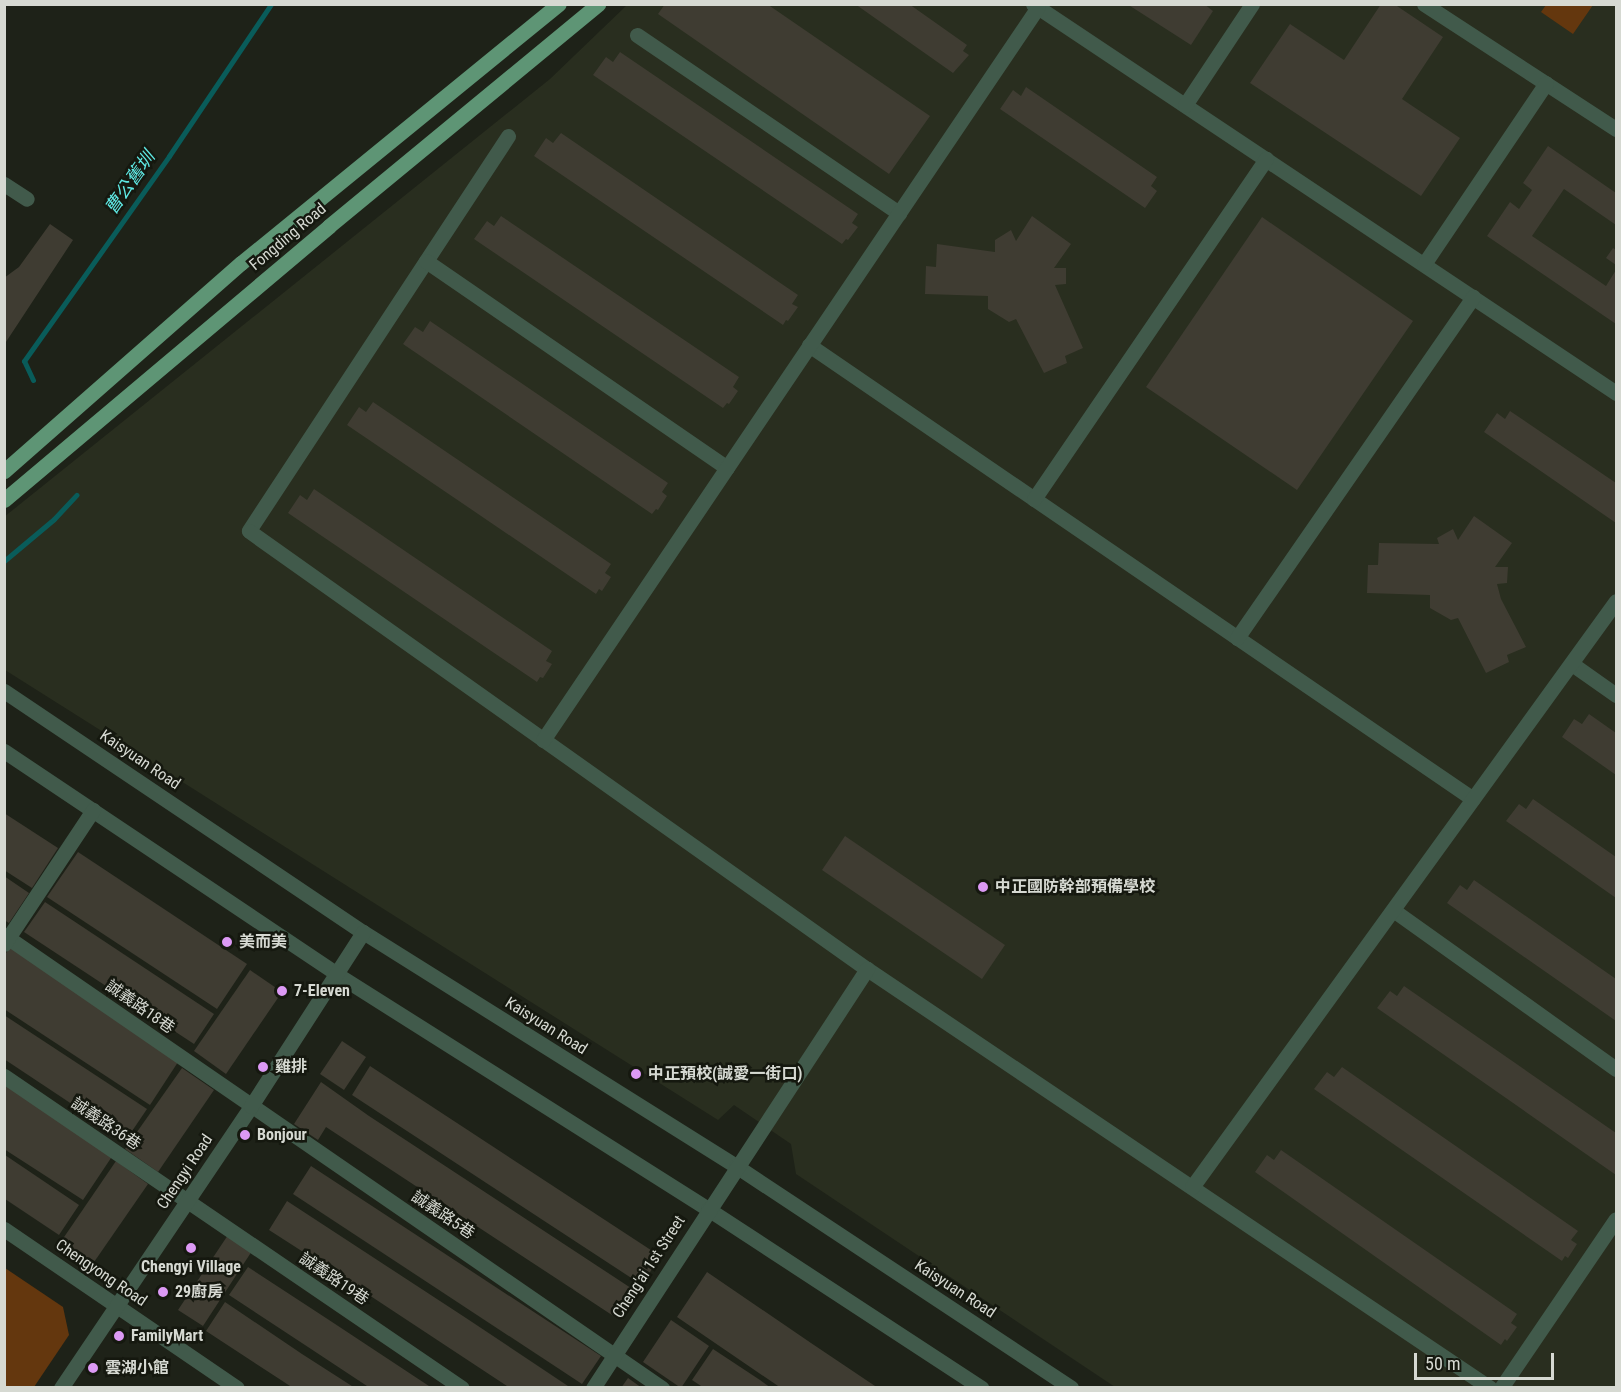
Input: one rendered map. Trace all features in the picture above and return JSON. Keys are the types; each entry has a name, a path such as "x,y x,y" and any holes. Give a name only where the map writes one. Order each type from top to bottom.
{"main road":[{"name":"Fongding Road","path":"4,471 241,263 559,4"},
{"name":"Fongding Road","path":"4,500 329,226 598,4"}],"street":[{"path":"1185,105 1252,4"},
{"path":"1424,4 1617,129"},
{"path":"543,740 1036,6 1617,393"},
{"path":"637,35 899,213"},
{"path":"1424,264 1546,83"},
{"path":"508,136 249,531 867,969 1490,1388"},
{"path":"1034,500 1266,159"},
{"path":"4,183 27,199"},
{"path":"426,261 727,468"},
{"path":"1237,638 1473,297"},
{"path":"809,345 1473,799"},
{"path":"1192,1187 1617,602"},
{"path":"1572,664 1617,695"},
{"name":"Kaisyuan Road","path":"4,691 363,932 736,1166 1071,1388"},
{"path":"4,751 338,975 708,1209 982,1388"},
{"path":"6,939 93,810"},
{"path":"1393,910 1617,1069"},
{"name":"Chengyi Road","path":"61,1388 338,975 363,932"},
{"name":"誠義路18巷","path":"6,939 251,1106"},
{"name":"Cheng'ai 1st Street","path":"593,1388 736,1166 867,969"},
{"name":"誠義路36巷","path":"4,1077 186,1201"},
{"name":"誠義路5巷","path":"251,1106 662,1388"},
{"name":"誠義路19巷","path":"186,1201 462,1388"},
{"path":"1501,1388 1617,1219"},
{"name":"Chengyong Road","path":"4,1229 237,1388"}],"shaded area":[{"name":"中正國防幹部預備學校","path":"627,5 1616,5 1616,1387 1115,1387 796,1174 791,1144 734,1105 718,1120 5,670 4,517 550,79"},
{"path":"1546,5 1593,5 1573,34 1541,12"},
{"path":"5,1268 63,1307 69,1335 34,1387 5,1387"}],"building":[{"path":"665,4 767,4 930,116 889,174 658,14"},
{"path":"855,4 909,4 967,45 963,51 969,55 953,73"},
{"path":"1127,4 1204,4 1213,11 1191,45"},
{"path":"1381,4 1394,4 1443,37 1402,99 1460,138 1421,196 1250,83 1290,24 1344,60"},
{"path":"620,52 858,214 852,223 858,227 848,240 846,239 842,244 593,75 606,57 613,62"},
{"path":"1026,87 1157,177 1151,186 1157,191 1145,208 1000,109 1013,90 1021,96"},
{"path":"561,133 798,295 792,304 798,307 788,321 786,320 783,325 534,156 546,138 553,143"},
{"path":"1548,146 1616,193 1616,225 1564,189 1532,236 1606,286 1616,270 1616,324 1487,236 1510,202 1519,209 1532,190 1523,183"},
{"path":"501,216 739,377 733,387 738,391 729,404 727,403 723,408 474,239 487,221 494,226"},
{"path":"1032,216 1071,244 1054,268 1066,268 1066,284 1055,285 1083,348 1065,356 1067,363 1044,373 1016,319 1009,322 988,309 988,296 925,294 926,266 936,267 937,244 995,252 995,240 1011,230 1016,241"},
{"path":"1262,217 1413,321 1297,490 1146,387"},
{"path":"50,224 73,240 4,345 4,278 19,267"},
{"path":"1613,248 1616,250 1616,265 1606,258"},
{"path":"430,321 668,483 662,492 667,496 658,510 656,509 652,514 403,344 415,327 423,332"},
{"path":"373,402 611,564 605,573 611,577 602,591 599,589 596,594 347,425 359,407 366,412"},
{"path":"1510,411 1616,483 1616,523 1484,432 1497,413 1505,419"},
{"path":"314,489 552,651 546,661 552,664 543,678 540,677 537,682 288,513 300,495 307,500"},
{"path":"1474,516 1512,543 1495,567 1508,567 1507,583 1497,584 1501,599 1526,647 1507,655 1509,662 1486,673 1458,618 1451,620 1430,608 1430,595 1367,593 1368,565 1378,565 1379,543 1439,544 1437,538 1453,529 1458,540"},
{"path":"1589,714 1616,733 1616,775 1562,737 1574,719 1582,724"},
{"path":"1533,799 1616,857 1616,898 1506,821 1519,804 1526,809"},
{"path":"4,813 58,848 32,888 4,870"},
{"path":"845,836 1005,945 982,979 822,870"},
{"path":"78,852 247,964 217,1009 47,897"},
{"path":"4,876 29,893 9,923 4,920"},
{"path":"1474,880 1616,979 1616,1021 1447,903 1460,885 1467,890"},
{"path":"45,902 214,1014 194,1044 24,932"},
{"path":"10,947 180,1059 150,1105 4,1009 4,956"},
{"path":"250,970 282,992 226,1074 194,1051"},
{"path":"1404,986 1616,1133 1616,1175 1377,1008 1390,991 1397,996"},
{"path":"4,1015 147,1109 126,1140 4,1059"},
{"path":"342,1041 366,1057 344,1090 320,1074"},
{"path":"370,1066 660,1256 642,1285 352,1095"},
{"path":"1342,1067 1578,1231 1571,1240 1577,1244 1568,1258 1565,1256 1562,1261 1314,1089 1327,1072 1334,1077"},
{"path":"182,1068 214,1090 158,1172 125,1149"},
{"path":"321,1082 637,1292 618,1319 326,1127 318,1140 294,1124"},
{"path":"4,1083 113,1155 83,1200 4,1149"},
{"path":"1281,1150 1517,1314 1511,1323 1517,1327 1507,1341 1505,1339 1501,1345 1255,1172 1267,1155 1274,1160"},
{"path":"5,1155 79,1205 59,1235 5,1199"},
{"path":"116,1161 148,1184 92,1265 60,1243"},
{"path":"311,1166 601,1356 582,1384 293,1194"},
{"path":"287,1201 571,1388 510,1388 269,1230"},
{"path":"228,1235 252,1251 203,1326 178,1310"},
{"path":"248,1267 432,1388 370,1388 229,1295"},
{"path":"707,1272 878,1388 781,1388 677,1317"},
{"path":"225,1302 355,1388 293,1388 206,1331"},
{"path":"671,1320 709,1346 681,1388 643,1362"},
{"path":"713,1349 771,1388 701,1386 692,1380"},
{"path":"628,1378 642,1388 621,1388"}],"waterway":[{"name":"曹公舊圳","path":"33,380 24,361 169,156 271,4"},
{"name":"曹公舊圳","path":"4,561 54,519 76,495"}],"place":[{"name":"中正國防幹部預備學校","path":"983,887"},
{"name":"美而美","path":"227,942"},
{"name":"7-Eleven","path":"282,991"},
{"name":"雞排","path":"263,1067"},
{"name":"中正預校(誠愛一街口)","path":"636,1074"},
{"name":"Bonjour","path":"245,1135"},
{"name":"Chengyi Village","path":"191,1248"},
{"name":"29廚房","path":"163,1292"},
{"name":"FamilyMart","path":"119,1336"},
{"name":"雲湖小館","path":"93,1368"}]}
